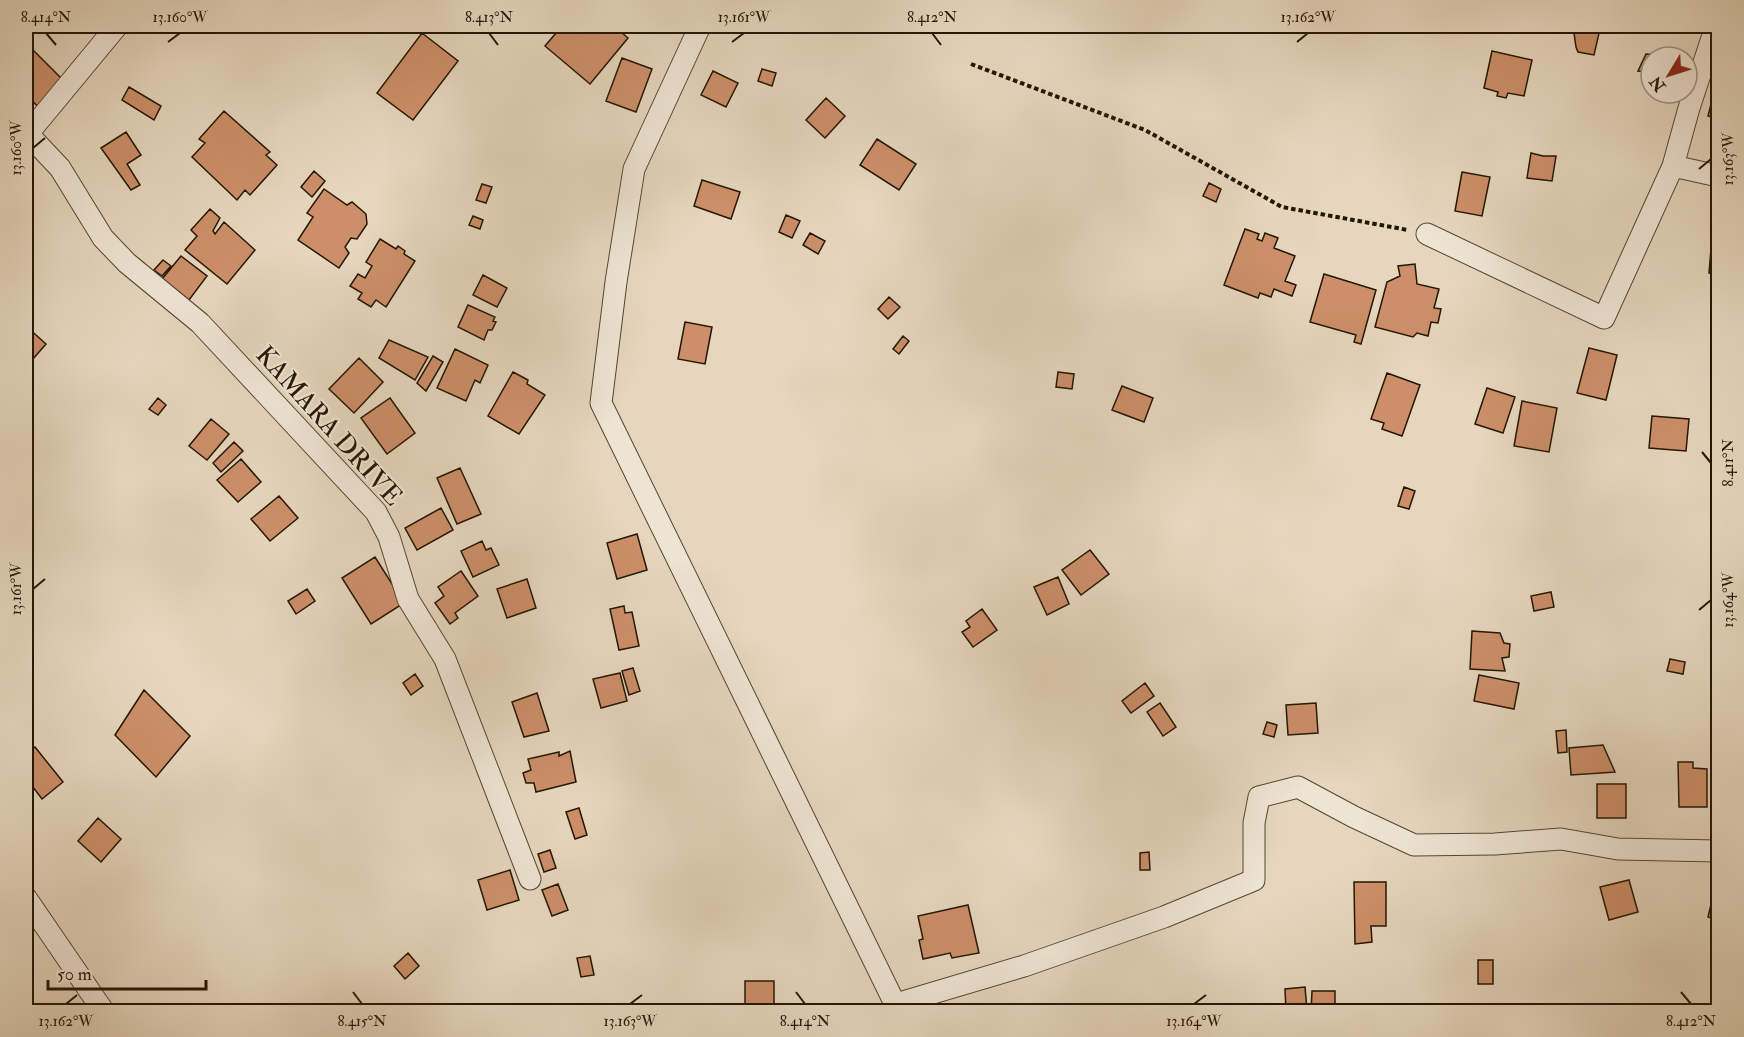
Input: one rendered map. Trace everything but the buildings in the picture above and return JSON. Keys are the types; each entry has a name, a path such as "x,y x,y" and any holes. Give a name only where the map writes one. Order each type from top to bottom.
{"street":[{"path":"700,26 634,169 616,282 601,403 897,1008 1164,917 1254,880 1254,823 1259,797 1298,788 1414,845 1495,844 1561,838 1618,849 1719,852"},
{"path":"1427,234 1604,318 1673,166 1716,26"},
{"path":"26,135 110,28"},
{"name":"KAMARA DRIVE","path":"26,135 60,168 103,238 127,263 200,323 376,512 389,537 408,599 445,659 530,879"},
{"path":"1673,166 1719,176"},
{"path":"26,898 104,1011"}],"path":[{"path":"971,64 1145,130 1282,207 1427,234"}]}
